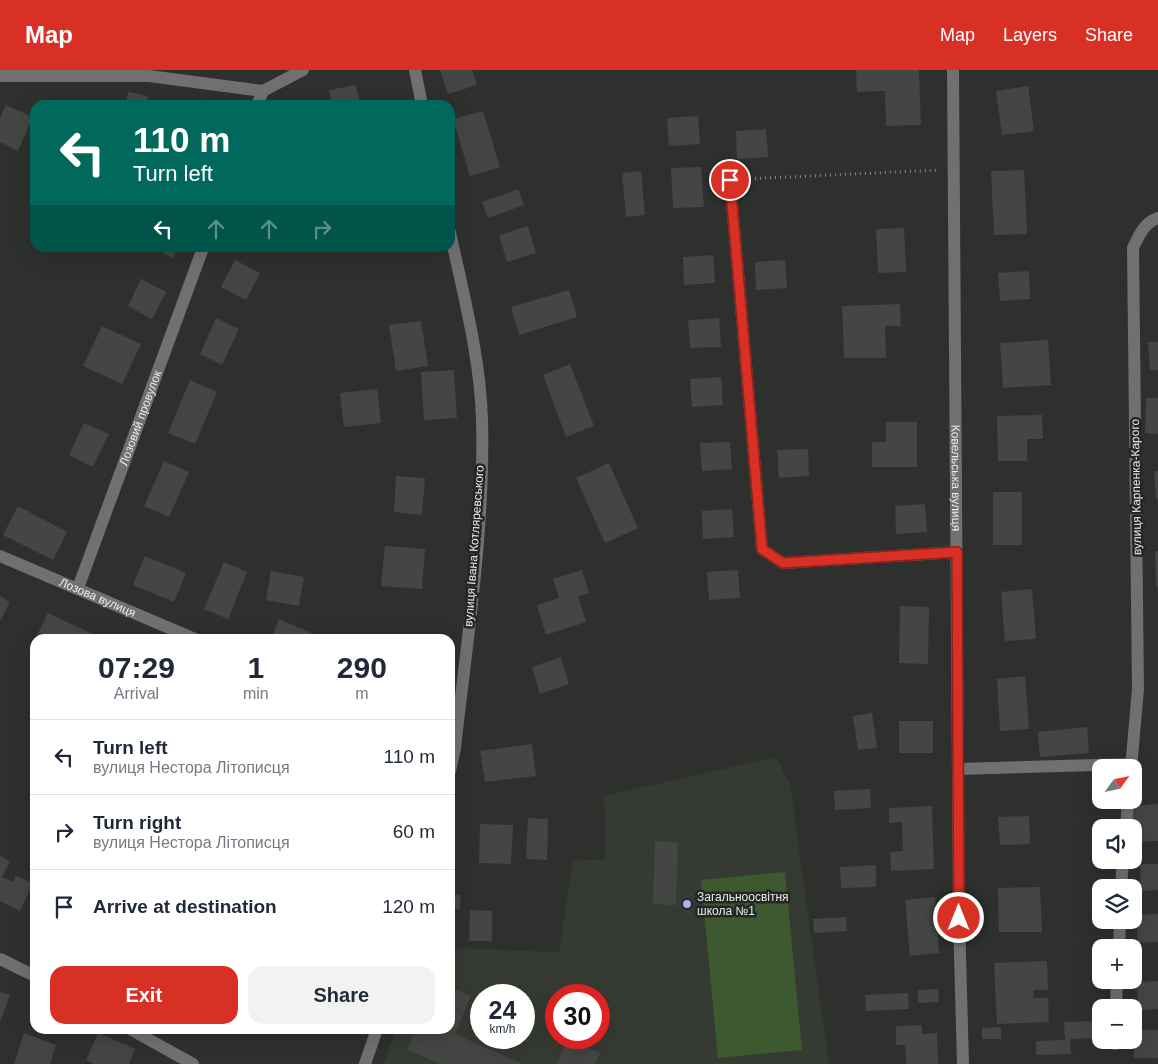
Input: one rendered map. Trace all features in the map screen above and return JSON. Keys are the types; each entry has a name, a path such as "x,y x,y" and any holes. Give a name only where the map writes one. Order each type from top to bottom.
{"street":[{"path":"0,76 149,76 262,91 302,70"},
{"path":"415,70 421,100"},
{"name":"Ковельська вулиця","path":"953,70 958,769 963,1064"},
{"path":"259,100 262,91"},
{"path":"730,180 762,549 783,563 957,552"},
{"name":"вулиця Карпенка-Карого","path":"1132,759 1138,688 1133,248 1140,232 1152,220 1158,218"},
{"name":"Лозовий провулок","path":"78,588 202,252"},
{"name":"вулиця Івана Котляревського","path":"454,252 474,342 482,418 479,516 455,721"},
{"name":"Лозова вулиця","path":"0,556 184,634"},
{"path":"958,769 1092,767"},
{"path":"0,959 30,974"},
{"path":"139,1034 193,1064"},
{"path":"365,1064 375,1034"}],"path":[{"path":"730,180 954,169"}],"shaded area":[{"name":"Загальноосвітня школа №1","path":"776,757 790,784 829,1064 383,1064 394,1034 455,1034 455,948 559,952 573,861 606,859 604,796"}],"green space":[{"path":"785,872 802,1050 718,1058 701,880"}],"building":[{"path":"440,70 472,70 477,85 448,94"},
{"path":"856,70 919,70 921,125 886,126 885,91 857,92"},
{"path":"356,85 359,100 331,100 329,90"},
{"path":"1028,86 1034,131 1002,135 996,91"},
{"path":"128,92 148,96 147,100 126,100"},
{"path":"6,105 30,116 30,124 18,151 0,142 0,118"},
{"path":"483,111 500,167 470,176 455,126 455,118"},
{"path":"698,116 700,144 669,146 667,118"},
{"path":"766,129 768,157 737,159 736,131"},
{"path":"701,167 704,207 673,208 671,168"},
{"path":"1024,170 1027,234 994,235 991,171"},
{"path":"641,171 645,215 626,217 622,173"},
{"path":"518,189 524,205 488,218 482,202"},
{"path":"528,226 536,253 507,262 499,235"},
{"path":"904,228 906,272 878,273 876,229"},
{"path":"161,252 176,252 173,258"},
{"path":"713,255 715,283 684,285 683,257"},
{"path":"235,260 260,273 246,300 221,287"},
{"path":"785,260 787,288 756,290 755,262"},
{"path":"1029,271 1030,299 1000,301 998,273"},
{"path":"141,279 166,292 152,319 128,306"},
{"path":"569,290 577,317 519,335 511,307"},
{"path":"900,304 901,326 885,326 886,358 844,358 842,306"},
{"path":"216,318 239,329 222,365 200,354"},
{"path":"719,318 721,347 690,348 688,320"},
{"path":"421,321 428,366 396,371 389,325"},
{"path":"102,326 141,344 122,384 83,366"},
{"path":"1048,340 1051,385 1003,388 1000,343"},
{"path":"1148,342 1158,342 1158,370 1150,370"},
{"path":"570,364 594,426 566,437 543,375"},
{"path":"454,370 457,418 424,420 421,372"},
{"path":"721,377 723,405 692,407 690,379"},
{"path":"190,380 217,392 195,444 168,433"},
{"path":"377,389 381,423 344,427 340,393"},
{"path":"1146,398 1158,398 1158,434 1145,433"},
{"path":"1042,415 1043,439 1027,439 1027,461 998,461 997,416"},
{"path":"886,422 917,422 917,467 872,467 872,442 886,442"},
{"path":"84,423 109,434 93,467 69,455"},
{"path":"730,442 732,469 702,471 700,443"},
{"path":"808,449 809,476 779,478 777,450"},
{"path":"164,461 189,472 169,517 144,506"},
{"path":"609,463 638,528 605,543 576,478"},
{"path":"1154,471 1158,471 1158,499 1156,499"},
{"path":"396,476 425,478 422,515 394,512"},
{"path":"993,492 1022,492 1022,545 993,545"},
{"path":"925,504 927,532 896,534 895,506"},
{"path":"18,506 67,532 53,560 3,535"},
{"path":"732,509 734,537 703,539 702,511"},
{"path":"385,546 425,549 422,589 381,586"},
{"path":"1155,551 1158,551 1158,587 1156,587"},
{"path":"145,556 186,573 174,602 133,585"},
{"path":"224,562 247,572 228,619 204,609"},
{"path":"582,570 589,593 578,596 586,622 546,635 537,605 559,598 553,579"},
{"path":"738,570 740,598 709,600 707,572"},
{"path":"271,571 304,577 299,606 266,600"},
{"path":"1032,589 1036,639 1005,641 1001,592"},
{"path":"0,596 10,602 0,621"},
{"path":"900,606 929,607 928,664 899,663"},
{"path":"48,613 93,634 38,634"},
{"path":"279,619 314,634 273,634"},
{"path":"561,657 569,684 540,694 532,667"},
{"path":"1025,676 1029,729 1000,731 997,679"},
{"path":"872,713 877,748 858,750 853,716"},
{"path":"899,721 933,721 933,753 899,753"},
{"path":"1087,727 1089,753 1040,757 1038,732"},
{"path":"532,744 536,776 485,782 480,751"},
{"path":"870,789 871,808 835,810 834,791"},
{"path":"1158,804 1158,841 1142,842 1142,819 1133,819 1132,809 1142,809 1142,805"},
{"path":"932,806 934,869 891,871 890,852 903,851 902,822 889,823 889,808"},
{"path":"1029,816 1030,844 1000,845 998,817"},
{"path":"528,818 548,819 547,860 526,859"},
{"path":"480,824 513,825 511,864 479,863"},
{"path":"655,841 678,842 676,905 653,904"},
{"path":"0,856 10,861 2,877 13,882 16,876 30,882 30,889 20,911 0,901"},
{"path":"1142,864 1158,864 1158,890 1142,891"},
{"path":"876,865 876,887 841,888 840,867"},
{"path":"1040,887 1042,932 999,932 998,888"},
{"path":"455,894 461,895 460,909 455,909"},
{"path":"935,897 939,953 910,956 905,900"},
{"path":"470,910 492,911 492,941 469,941"},
{"path":"1158,914 1158,942 1142,943 1142,939 1138,939 1137,929 1142,929 1142,915"},
{"path":"846,917 847,931 814,933 813,919"},
{"path":"1047,961 1048,990 1033,990 1034,998 1048,998 1049,1022 997,1024 994,963"},
{"path":"1158,981 1158,1009 1142,1010 1142,999 1138,999 1137,989 1142,989 1142,982"},
{"path":"455,989 470,996 470,998 455,1034"},
{"path":"938,989 939,1002 918,1003 918,990"},
{"path":"0,992 10,995 0,1022"},
{"path":"908,993 909,1009 866,1011 865,995"},
{"path":"1092,1021 1092,1038 1070,1039 1071,1054 1036,1055 1036,1041 1065,1040 1064,1022"},
{"path":"922,1025 922,1034 937,1033 938,1064 906,1064 905,1045 896,1045 896,1026"},
{"path":"1001,1027 1001,1039 982,1039 982,1028"},
{"path":"1142,1030 1158,1030 1158,1058 1134,1058 1134,1049 1142,1049"},
{"path":"24,1033 56,1045 50,1064 14,1064"},
{"path":"98,1034 135,1049 129,1064 95,1064 86,1060"},
{"path":"414,1034 455,1034 470,1041 470,1049 489,1049 523,1064 440,1064 407,1050"},
{"path":"563,1049 591,1049 600,1053 595,1064 557,1064"}],"place":[{"name":"Загальноосвітня школа №1","path":"687,904"}],"route":[{"path":"730,180 762,549 783,563 957,552 959,918"}]}
